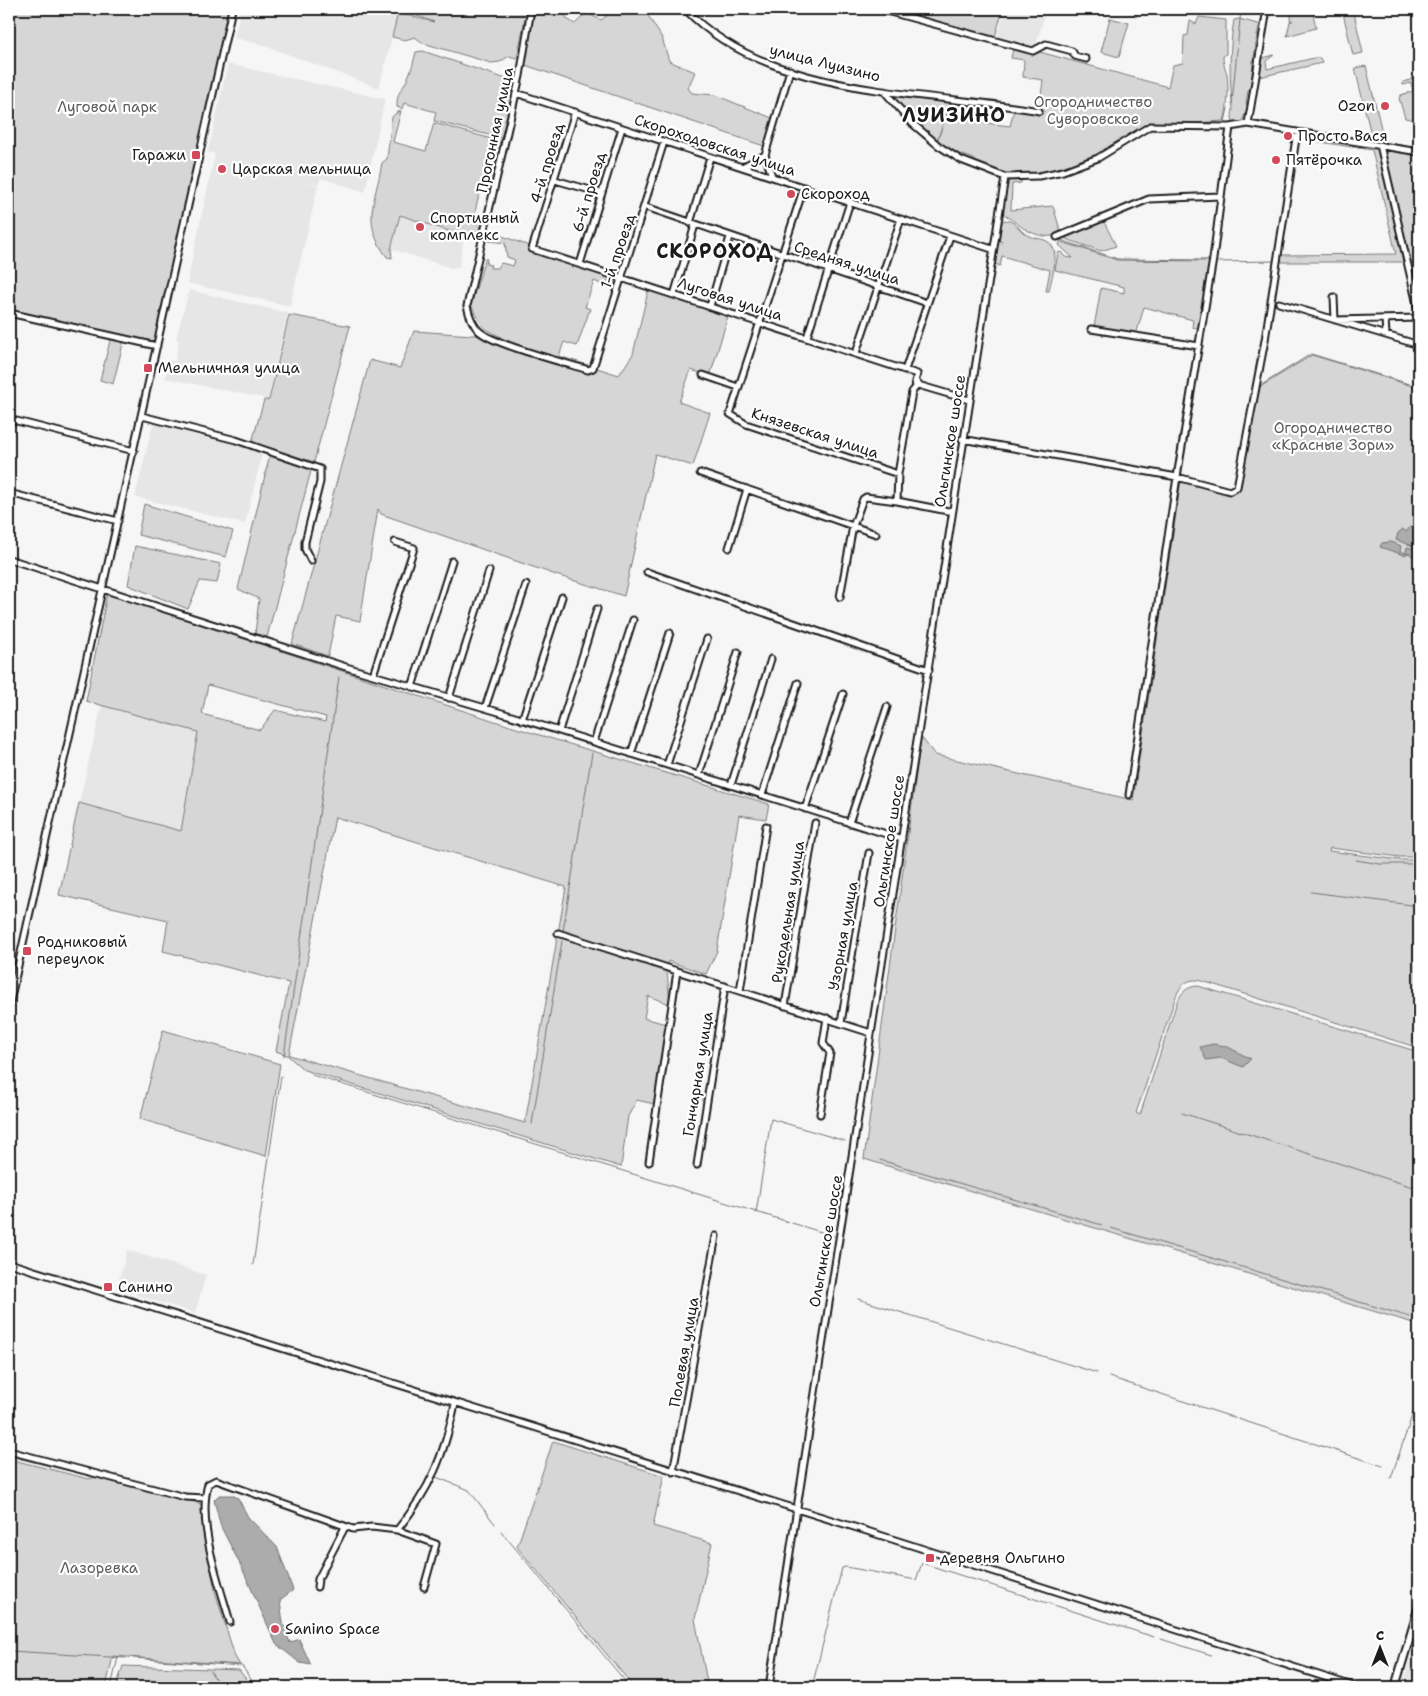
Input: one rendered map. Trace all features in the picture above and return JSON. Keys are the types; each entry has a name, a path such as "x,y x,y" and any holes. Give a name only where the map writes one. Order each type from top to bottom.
{"main road":[{"path":"1394,1687 1419,1606"}],"street":[{"path":"9,1006 232,9"},
{"name":"Прогонная улица","path":"530,9 516,93 467,306 480,332 489,338 588,370 593,368"},
{"name":"улица Луизино","path":"686,9 744,53 790,70 884,91 1039,111"},
{"path":"879,9 1033,51 1046,44 1072,51 1075,56 1086,59"},
{"path":"1248,124 1267,9"},
{"path":"772,176 765,155 790,70"},
{"name":"улица Луизино","path":"884,91 913,124 940,146 961,160 1005,176 1039,176 1069,169 1098,158 1150,126 1230,127 1248,124 1419,152"},
{"name":"Скороходовская улица","path":"516,93 992,249"},
{"name":"4-й проезд","path":"532,249 575,112"},
{"path":"1129,795 1177,477 1199,346 1230,127"},
{"name":"6-й проезд","path":"580,264 622,128"},
{"path":"962,439 1177,477 1230,491 1237,488 1265,340 1297,132"},
{"name":"1-й проезд","path":"593,368 621,278 646,207 664,142"},
{"path":"1380,145 1419,313"},
{"path":"742,167 765,155"},
{"path":"674,295 710,157"},
{"name":"Ольгинское шоссе","path":"769,1687 929,670 962,439 1005,176"},
{"path":"555,180 601,194"},
{"path":"703,375 738,387 783,255 804,186"},
{"path":"1057,237 1149,199 1220,196"},
{"path":"807,337 830,270 850,202"},
{"name":"Средняя улица","path":"646,207 927,303"},
{"path":"856,353 901,219"},
{"path":"710,306 730,236"},
{"path":"905,370 950,236"},
{"name":"Луговая улица","path":"532,249 760,321 917,374 918,385 969,400"},
{"path":"1334,297 1335,320"},
{"path":"1279,303 1419,345"},
{"path":"9,313 157,346"},
{"path":"1335,320 1419,318"},
{"path":"1385,319 1386,335"},
{"path":"1092,329 1199,346"},
{"path":"897,501 898,474 912,392 916,386 916,379"},
{"name":"Князевская улица","path":"738,387 731,410 733,418 746,424 898,474"},
{"path":"142,416 236,440 320,469 320,482 305,542 305,549 311,561"},
{"path":"9,419 134,451"},
{"path":"700,474 876,534"},
{"path":"729,548 747,489"},
{"path":"9,493 118,521"},
{"path":"840,597 853,526 863,499 866,497 948,511 952,510"},
{"path":"373,676 414,548 396,542"},
{"path":"9,559 102,591 373,676 485,708 902,839"},
{"path":"412,687 452,561"},
{"path":"449,698 489,571"},
{"path":"647,572 929,670"},
{"path":"485,708 526,585"},
{"path":"522,720 562,597"},
{"path":"559,731 597,609"},
{"path":"594,742 633,620"},
{"path":"631,754 670,633"},
{"path":"667,765 707,639"},
{"path":"699,775 738,652"},
{"path":"731,785 771,659"},
{"path":"762,795 798,683"},
{"path":"805,809 843,694"},
{"path":"849,823 886,707"},
{"name":"Рукодельная улица","path":"785,1006 815,823"},
{"path":"740,991 766,826"},
{"name":"Узорная улица","path":"841,1023 870,853"},
{"path":"558,933 871,1032"},
{"path":"648,1162 677,971"},
{"name":"Гончарная улица","path":"697,1165 725,986"},
{"path":"820,1114 830,1053 823,1043 827,1018"},
{"name":"Полевая улица","path":"673,1472 716,1236"},
{"path":"9,1263 1356,1687"},
{"path":"397,1530 436,1472 451,1426 455,1404"},
{"path":"9,1451 185,1497 204,1498"},
{"path":"230,1622 213,1559 204,1498 208,1484 216,1480 345,1527 353,1529 372,1527 397,1530 436,1544 424,1587"},
{"path":"317,1587 318,1579 345,1527"}],"shaded area":[{"path":"241,9 386,9 398,13 379,88 260,44 234,38"},
{"path":"1005,9 1046,9 1035,48 1032,49 997,37"},
{"path":"228,64 385,99 365,192 321,178 318,185 304,181 318,186 290,306 187,283 215,154 208,152"},
{"path":"400,215 464,236 459,267 451,268 391,249"},
{"path":"189,290 288,313 268,399 165,378 169,360 175,361 179,340 176,339"},
{"path":"153,424 263,450 245,524 135,497"},
{"path":"1410,527 1419,529 1419,548 1396,540 1398,533 1403,529 1406,532"},
{"path":"1392,542 1401,546 1400,551 1406,553 1407,547 1419,550 1419,555 1412,556 1409,553 1404,555 1380,547 1382,543"},
{"path":"102,705 198,731 181,832 79,803"},
{"path":"1213,1044 1226,1046 1251,1059 1243,1067 1221,1058 1206,1060 1200,1047"},
{"path":"127,1250 206,1275 195,1313 136,1295 137,1288 131,1287 129,1293 118,1291 117,1287"},
{"path":"219,1495 232,1495 238,1498 248,1517 277,1547 293,1590 280,1600 283,1623 290,1643 299,1639 311,1665 300,1663 276,1644 242,1568 221,1527 214,1500"},
{"path":"1419,1628 1419,1687 1402,1687"}],"green space":[{"name":"Луговой парк","path":"9,9 228,9 156,343 9,311"},
{"path":"399,9 527,9 517,58 509,56 500,62 491,63 423,43 415,37 405,40 392,37 398,13 434,22"},
{"path":"533,9 562,9 567,19 575,24 586,13 601,20 616,9 644,9 662,38 669,61 695,72 688,88 692,93 715,95 772,118 764,146 525,65"},
{"path":"905,9 1003,9 995,37 904,12"},
{"path":"1292,9 1312,9 1316,28 1287,36 1290,21 1293,21 1290,20"},
{"path":"1342,9 1353,9 1363,53 1353,55"},
{"name":"Огородничество Суворовское","path":"1199,17 1226,20 1226,54 1223,56 1228,91 1224,121 1145,126 1100,155 1068,167 1043,173 1010,175 977,164 974,159 950,151 937,141 952,101 966,103 967,108 974,107 975,104 978,106 977,122 1010,126 1014,110 1039,112 1043,80 1023,77 1024,60 1011,58 1013,49 1036,51 1168,87 1173,65 1183,63 1184,36 1188,35 1190,21 1196,24"},
{"path":"1110,18 1129,23 1119,57 1101,52"},
{"path":"1239,19 1262,25 1259,26 1256,41 1259,42 1256,43 1254,58 1256,59 1253,60 1251,90 1248,90 1246,104 1249,105 1247,116 1244,116 1243,121 1234,123 1232,118 1230,53 1234,20"},
{"path":"423,51 515,82 501,138 434,121 436,112 404,103 402,109 397,107 399,94 413,65 416,52"},
{"path":"1274,55 1266,61 1267,69 1314,58 1320,58 1322,63 1259,77 1263,58"},
{"path":"1366,66 1384,140 1375,139 1383,141 1381,143 1369,141 1372,139 1355,68"},
{"path":"1414,79 1417,89 1419,89 1419,121 1405,118 1399,98 1401,95 1413,91 1411,83 1403,85 1403,82"},
{"path":"890,94 951,101 937,141 904,111"},
{"path":"401,111 393,142 426,151 434,123 499,141 501,148 492,191 481,188 476,205 475,222 481,227 479,236 464,236 400,215 391,249 392,258 387,257 379,245 374,233 372,212 382,163 387,159 392,117"},
{"path":"1303,135 1419,154 1419,262 1282,262 1280,255 1396,254 1372,150 1300,139"},
{"path":"1010,178 1021,178 1021,183 1012,184 1011,210 1053,206 1061,233 1053,236 1037,235 1022,227 1002,212 1007,181"},
{"path":"1003,220 1012,222 1031,237 1046,241 1052,246 1055,258 1049,291 1046,291 1050,270 1002,256 1000,266 993,263 996,248 1002,242 997,239"},
{"path":"1103,220 1116,246 1101,251 1063,238"},
{"path":"491,232 620,279 620,284 608,280 606,286 594,281 585,307 590,309 577,346 564,342 559,356 619,375 633,354 649,287 729,313 710,376 691,370 679,402 710,413 693,466 655,454 624,596 559,576 381,514 378,509 360,621 336,616 328,656 292,644 370,360 400,368 414,331 501,337 484,328 471,305 485,259 487,259 486,264 491,265 490,268 498,268 501,263 513,266 515,260 507,257 505,243 489,241"},
{"path":"1061,240 1118,259 1211,260 1199,328 1192,327 1193,320 1144,307 1136,335 1094,327 1101,288 1124,293 1124,287 1055,270 1058,253 1061,252 1065,257 1073,258 1059,245"},
{"path":"289,315 350,326 314,462 252,442 264,400 269,400"},
{"path":"111,337 124,340 113,384 100,380"},
{"name":"Огородничество «Красные Зори»","path":"1312,355 1419,388 1419,857 1400,857 1330,848 1329,851 1400,860 1419,860 1419,1048 1199,980 1191,981 1182,986 1176,996 1136,1113 1140,1115 1177,1002 1185,991 1198,986 1419,1052 1419,1312 1413,1323 864,1159 921,737 935,755 1133,800 1181,480 1185,479 1231,494 1237,493 1260,387"},
{"path":"270,454 312,467 267,637 255,634 259,599 238,589"},
{"path":"144,504 233,531 226,557 138,535"},
{"path":"135,546 221,564 217,583 200,581 188,609 128,585"},
{"path":"107,594 513,727 769,804 766,819 739,815 717,951 706,974 668,961 670,1004 648,996 644,1018 666,1024 654,1104 637,1100 628,1116 621,1167 304,1070 287,1055 276,1051 289,983 163,951 168,920 59,895 79,803 181,831 198,732 86,701","holes":["208,685 326,717 325,722 275,710 260,730 202,714","335,817 566,887 525,1123 289,1055"]},
{"path":"163,1030 280,1064 266,1156 140,1119"},
{"path":"553,1441 664,1476 653,1526 712,1543 695,1619 708,1687 634,1687 517,1547"},
{"name":"Лазоревка","path":"9,1459 89,1479 104,1475 204,1505 208,1552 215,1591 235,1657 240,1665 113,1656 106,1687 9,1687"},
{"path":"123,1666 239,1670 252,1687 116,1687"}],"waterway":[{"path":"1136,17 1138,9"},
{"path":"1232,103 1241,9"},
{"path":"1225,122 1228,108"},
{"path":"1197,129 1203,129"},
{"path":"1210,129 1226,130 1223,152"},
{"path":"1220,175 1223,155"},
{"path":"1212,194 1218,192 1220,179"},
{"path":"1174,195 1196,195"},
{"path":"1213,232 1217,199"},
{"path":"1210,255 1213,238"},
{"path":"1062,242 1117,260 1210,261"},
{"path":"1218,262 1273,261"},
{"path":"1260,386 1311,354 1419,387"},
{"path":"284,1056 339,677"},
{"path":"563,931 592,753"},
{"path":"1356,860 1380,864 1419,864"},
{"path":"1311,892 1419,906"},
{"path":"532,1124 562,941"},
{"path":"312,1075 834,1236"},
{"path":"253,1265 281,1076"},
{"path":"1182,1113 1419,1189"},
{"path":"756,1213 771,1119 845,1141"},
{"path":"880,1160 1102,1225"},
{"path":"1111,1228 1410,1317"},
{"path":"858,1299 1097,1373"},
{"path":"1419,1317 1419,1344"},
{"path":"1391,1478 1416,1404 1419,1348"},
{"path":"1109,1377 1383,1466"},
{"path":"9,1456 94,1477"},
{"path":"436,1477 469,1490 495,1524"},
{"path":"501,1531 630,1687"},
{"path":"812,1687 842,1568 846,1567 916,1580 922,1563"},
{"path":"925,1564 1154,1637"},
{"path":"1161,1639 1211,1655"},
{"path":"9,1651 126,1658"},
{"path":"111,1687 118,1657"},
{"path":"133,1658 242,1666 256,1687"},
{"path":"210,1671 221,1687"}],"place":[{"name":"Ozon","path":"1385,106"},
{"name":"Просто Вася","path":"1288,136"},
{"name":"Гаражи","path":"196,155"},
{"name":"Пятёрочка","path":"1276,160"},
{"name":"Царская мельница","path":"222,169"},
{"name":"Скороход","path":"791,194"},
{"name":"Спортивный комплекс","path":"420,227"},
{"name":"Мельничная улица","path":"148,368"},
{"name":"Родниковый переулок","path":"27,951"},
{"name":"Санино","path":"108,1287"},
{"name":"деревня Ольгино","path":"930,1558"},
{"name":"Sanino Space","path":"275,1629"}],"district":[{"name":"ЛУИЗИНО","path":"954,115"},
{"name":"СКОРОХОД","path":"715,251"}]}
